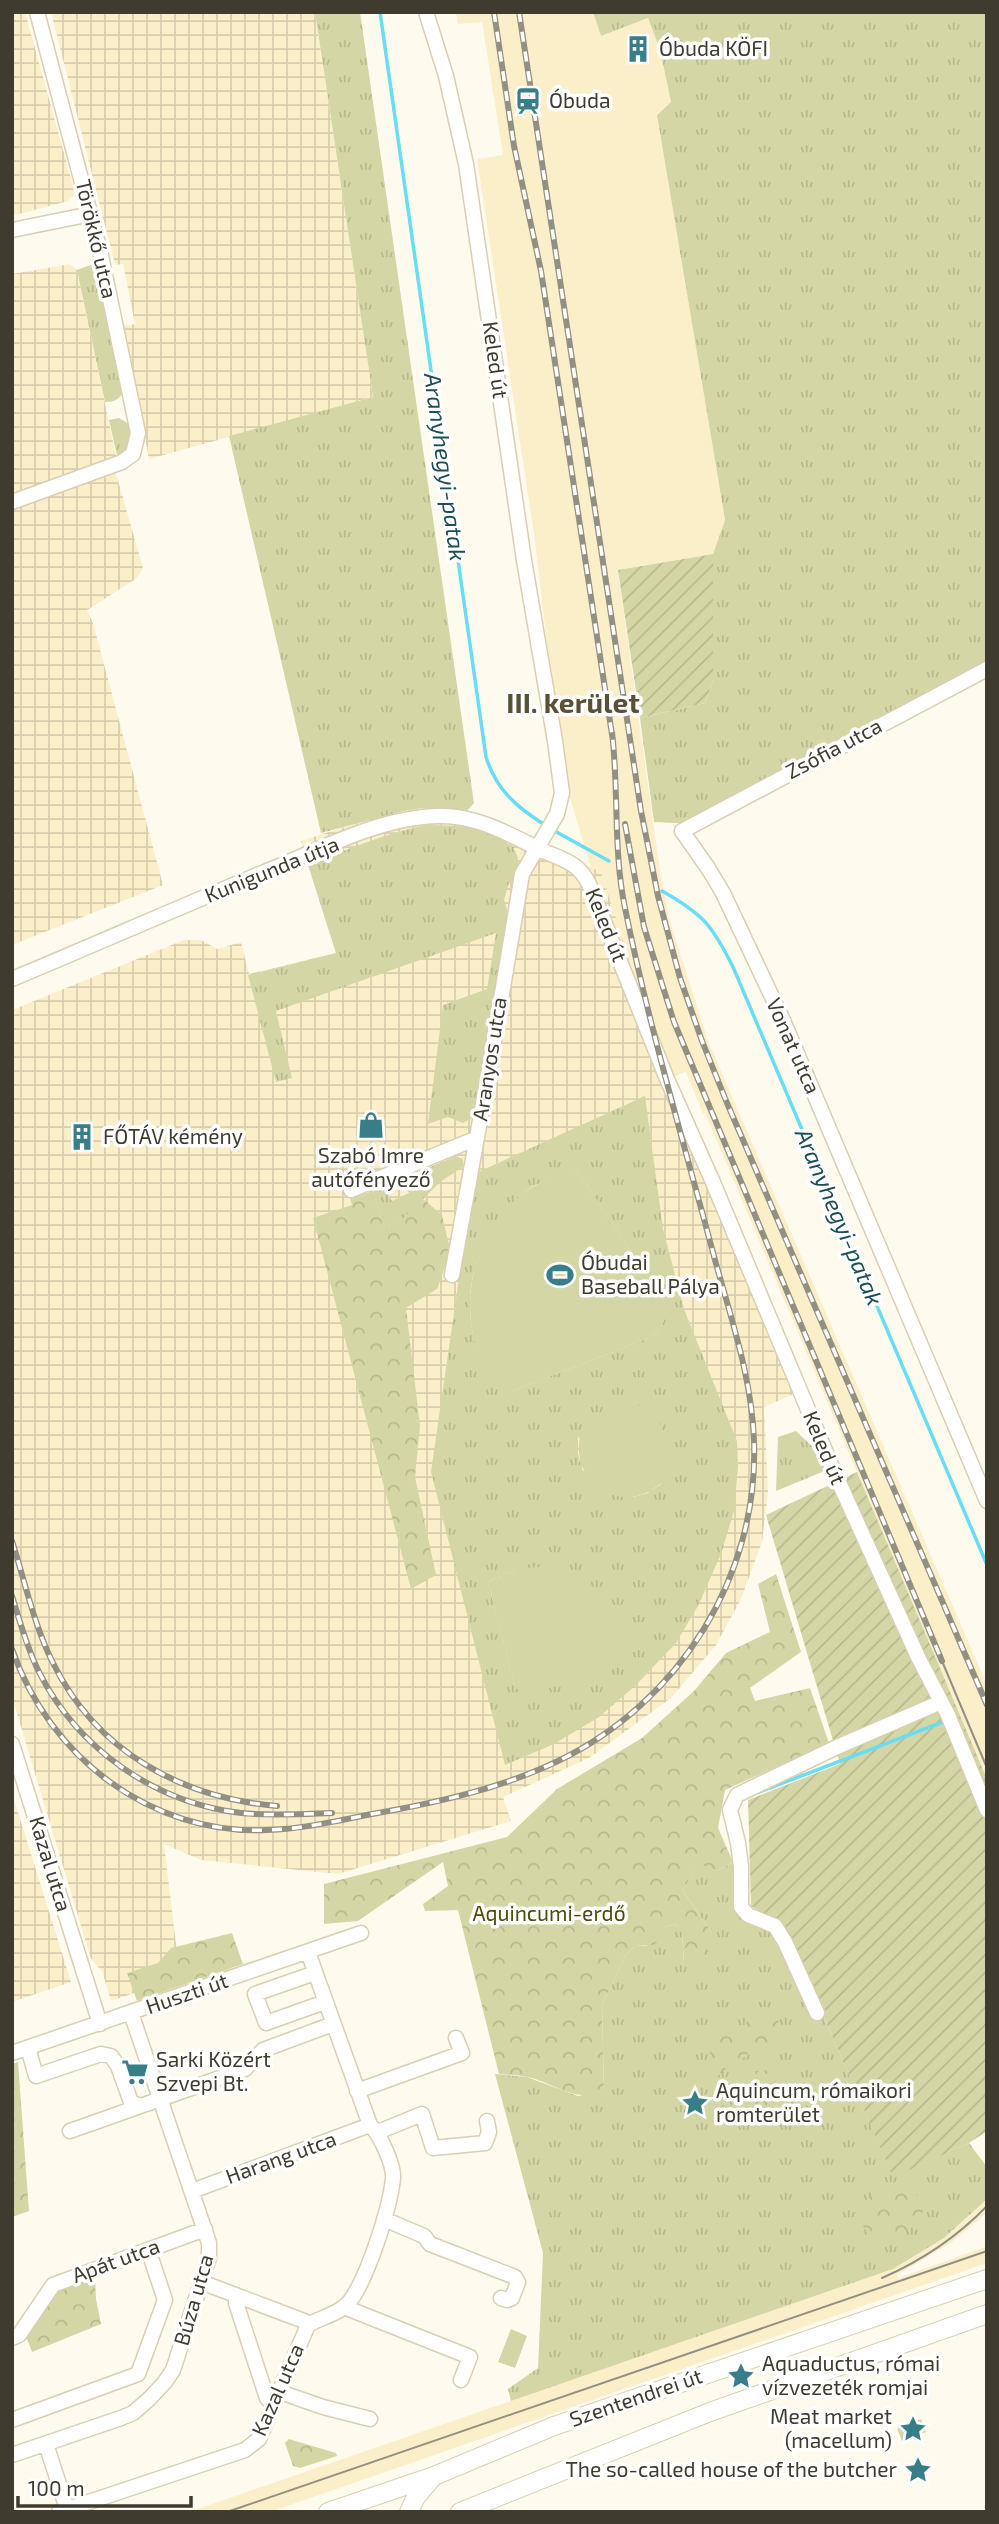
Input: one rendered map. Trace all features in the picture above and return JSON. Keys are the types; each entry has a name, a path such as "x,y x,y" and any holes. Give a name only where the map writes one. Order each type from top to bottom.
{"main road":[{"name":"Szentendrei út","path":"328,2512 434,2476 554,2426 987,2279"},
{"name":"Szentendrei út","path":"460,2512 710,2412 987,2314"},
{"path":"386,2493 400,2497 413,2510 434,2476"}],"street":[{"name":"Törökkő utca","path":"12,502 122,462 133,454 138,433 91,214 37,12"},
{"name":"Keled út","path":"426,12 446,76 466,164 524,559 562,793 557,814 540,842 580,867 585,876 667,1079 861,1535 947,1714 987,1810"},
{"path":"12,230 91,214"},
{"name":"Zsófia utca","path":"682,831 987,669"},
{"name":"Kunigunda útja","path":"12,979 321,848 392,823 431,816 465,818 540,842"},
{"name":"Vonat utca","path":"682,831 716,881 782,1018 987,1501"},
{"name":"Aranyos utca","path":"452,1275 522,874 540,842"},
{"path":"351,1190 477,1138"},
{"path":"817,2013 775,1926 748,1915 741,1908 741,1866 730,1810 737,1795 837,1747 947,1714"},
{"name":"Kazal utca","path":"12,1744 18,1780 100,2024"},
{"name":"Huszti út","path":"12,2053 361,1933"},
{"path":"308,1952 357,2091 393,2176 384,2219 358,2287 344,2307 470,2357 461,2380"},
{"path":"315,1973 256,1994 266,2023 325,2002"},
{"name":"Búza utca","path":"12,2455 133,2413 156,2392 173,2370 201,2282 210,2247 131,2013"},
{"path":"70,2131 245,2070 263,2050 333,2024"},
{"path":"357,2091 463,2053 456,2038"},
{"path":"28,2048 36,2076 102,2054 111,2056 118,2066 131,2102 140,2106"},
{"name":"Harang utca","path":"192,2191 422,2114 433,2148 485,2143 489,2132 487,2121"},
{"path":"384,2219 424,2236 430,2244 515,2277 518,2282 512,2298 500,2298"},
{"name":"Apát utca","path":"12,2338 19,2335 53,2285 205,2229"},
{"path":"12,2420 138,2374 165,2301 152,2261"},
{"path":"201,2282 304,2321 308,2325"},
{"path":"236,2295 236,2303 267,2398 323,2407 370,2419"},
{"name":"Kazal utca","path":"46,2444 63,2510 245,2449 259,2439 308,2325 344,2307"},
{"path":"138,2374 156,2392"}],"shaded area":[{"path":"12,12 25,12 75,193 68,201 12,216"},
{"path":"51,12 315,12 373,397 149,459 124,326 135,324 123,264 115,265"},
{"path":"456,12 593,12 601,36 648,18 660,50 671,102 657,115 725,520 713,554 618,570 660,871 669,918 708,1041 987,1685 987,1779 686,1072 662,1081 645,1009 601,873 591,868 568,791 555,712 534,534 477,159 503,155 482,22 458,24"},
{"path":"70,264 77,270 116,456 113,462 12,497 12,274"},
{"path":"115,470 143,568 137,578 87,610 93,623 163,885 12,945 12,507"},
{"path":"423,808 465,813 601,872 645,1009 663,1081 794,1394 764,1407 768,1491 762,1542 741,1599 716,1645 671,1698 589,1758 503,1797 511,1821 338,1874 201,1860 164,1844 180,1977 111,2001 102,1971 91,1959 12,1697 12,1010 184,940 201,940 217,949 241,942 249,974 336,953 301,841 372,818"},
{"path":"12,1793 71,1982 12,2002"},
{"path":"987,2199 987,2212 970,2227 949,2244 897,2275 899,2278 987,2246 987,2263 270,2512 189,2512 893,2269 944,2238"}],"green space":[{"path":"315,12 360,12 474,803 465,813 423,808 321,833 229,436 373,397"},
{"path":"593,12 987,12 987,676 695,824 654,822 640,718 705,703 713,680 713,554 725,520 657,115 671,102 660,50 648,18 601,36"},
{"path":"96,263 124,389 119,398 109,402 105,402 77,270"},
{"path":"119,418 129,424 130,439 126,453 118,460 109,420"},
{"path":"713,554 713,680 705,703 640,718 618,570"},
{"path":"426,825 466,826 495,835 513,847 519,864 504,900 508,913 474,1117 463,1123 448,1117 428,1124 443,1005 487,989 496,933 276,1011 292,1078 276,1082 248,975 336,953 308,865 381,837"},
{"path":"645,1096 663,1229 684,1309 737,1441 738,1467 734,1511 721,1554 698,1606 676,1643 635,1686 599,1717 554,1744 505,1765 431,1472 474,1174","holes":["576,1169 663,1299 665,1317 656,1332 646,1339 505,1394 484,1363 471,1323 471,1287 480,1253 498,1221 528,1189","578,1437 661,1484 648,1493 634,1497 582,1470","516,1569 607,1599 618,1615 629,1649 515,1687 488,1582"]},
{"path":"456,1156 463,1159 463,1167 440,1182 385,1233 373,1191 383,1186 392,1201 409,1193 402,1179"},
{"name":"Óbudai Baseball Pálya","path":"576,1169 663,1299 666,1312 664,1322 646,1339 505,1394 485,1367 474,1339 470,1315 476,1264 485,1240 499,1218 516,1200 541,1182"},
{"path":"373,1191 385,1232 405,1217 422,1198 442,1215 449,1245 437,1289 406,1308 420,1426 415,1477 436,1575 411,1589 313,1218 352,1205 350,1198"},
{"path":"646,1404 654,1408 658,1415 672,1470 656,1487 637,1496 619,1496 602,1490 589,1478 581,1462 579,1442 586,1419"},
{"path":"796,1431 822,1456 827,1470 776,1491 778,1437"},
{"path":"857,1472 987,1779 987,2131 969,2143 893,2177 823,2015 779,1923 751,1906 748,1800 840,1764 766,1515"},
{"path":"539,1567 569,1574 606,1597 622,1622 629,1647 629,1664 530,1694 515,1687 488,1582 516,1569"},
{"name":"Aquincumi-erdő","path":"776,1574 801,1652 750,1688 755,1701 810,1688 829,1743 725,1790 718,1828 733,1862 717,1871 697,1863 683,1891 712,1933 710,1945 692,1969 684,1964 682,1933 676,1924 665,1927 655,1945 635,1946 626,1955 602,2005 604,2091 575,2094 528,2077 499,2074 458,1910 425,1911 423,1904 448,1886 443,1862 358,1921 324,1924 324,1884 507,1837 557,1789 642,1738 694,1691 726,1653 770,1632 758,1584"},
{"path":"697,1862 717,1871 733,1862 738,1863 737,1901 768,1927 823,2015 893,2176 969,2143 987,2167 987,2199 944,2238 893,2269 511,2401 508,2389 538,2368 543,2253 495,2074 527,2077 578,2096 604,2091 602,2005 626,1955 635,1946 646,1946 665,1927 676,1924 682,1933 684,1964 712,1933 683,1891"},
{"path":"232,1933 243,1964 137,2001 127,1973 158,1963 171,1948"},
{"path":"762,2010 777,2019 782,2030 767,2046 753,2049 741,2060 726,2062 725,2070 714,2079 712,2057 704,2041 711,2032 728,2020 732,2026 732,2037 740,2037 748,2015"},
{"path":"18,2062 29,2211 12,2217 12,2064"},
{"path":"754,2071 797,2076 798,2097 780,2117 766,2124 751,2123 731,2112 723,2104 744,2076"},
{"path":"898,2184 915,2192 925,2208 904,2231 872,2239 860,2222 865,2206 876,2192"},
{"path":"95,2277 101,2324 32,2352 26,2336 58,2291"},
{"path":"511,2329 527,2336 515,2368 498,2362"},
{"path":"921,2419 926,2432 902,2441 897,2428"},
{"path":"289,2439 336,2453 337,2456 300,2468 293,2466 285,2443"}],"waterway":[{"name":"Aranyhegyi-patak","path":"380,12 486,757 501,788 525,811 545,825"},
{"name":"Aranyhegyi-patak","path":"551,829 609,861"},
{"name":"Aranyhegyi-patak","path":"662,891 705,922 733,967 987,1565"},
{"path":"759,1792 948,1720"}],"tram line":[{"path":"942,1661 987,1768"},
{"path":"882,2278 938,2247 987,2206"},
{"path":"227,2512 987,2251"}],"railway":[{"path":"494,12 514,146 541,271 613,741"},
{"path":"519,12 641,811 658,896 680,978 727,1103 987,1705"},
{"path":"12,1649 29,1688 51,1724 78,1755 110,1782 145,1803 183,1819 224,1828 267,1830 320,1824 443,1800 513,1780 558,1761 601,1736 640,1706 675,1670 703,1630 726,1586 742,1540 752,1491 752,1418 740,1349 656,1041 625,908 617,843 612,732"},
{"path":"625,824 644,927 674,1022 942,1661"},
{"path":"12,1541 46,1649 71,1694 93,1722 118,1745 146,1765 176,1781 208,1793 277,1806"},
{"path":"12,1596 31,1654 55,1700 97,1748 122,1768 179,1798 209,1807 252,1814 332,1813"}],"place":[{"name":"Óbuda KÖFI","path":"638,49"},
{"name":"Óbuda","path":"528,101"},
{"name":"Szabó Imre autófényező","path":"371,1125"},
{"name":"FŐTÁV kémény","path":"82,1137"},
{"name":"Óbudai Baseball Pálya","path":"560,1275"},
{"name":"Sarki Közért Szvepi Bt.","path":"135,2072"},
{"name":"Aquincum, rómaikori romterület","path":"695,2103"},
{"name":"Aquaductus, római vízvezeték romjai","path":"741,2376"},
{"name":"Meat market (macellum)","path":"913,2429"},
{"name":"The so-called house of the butcher","path":"918,2470"}],"district":[{"name":"III. kerület","path":"573,703"}]}
